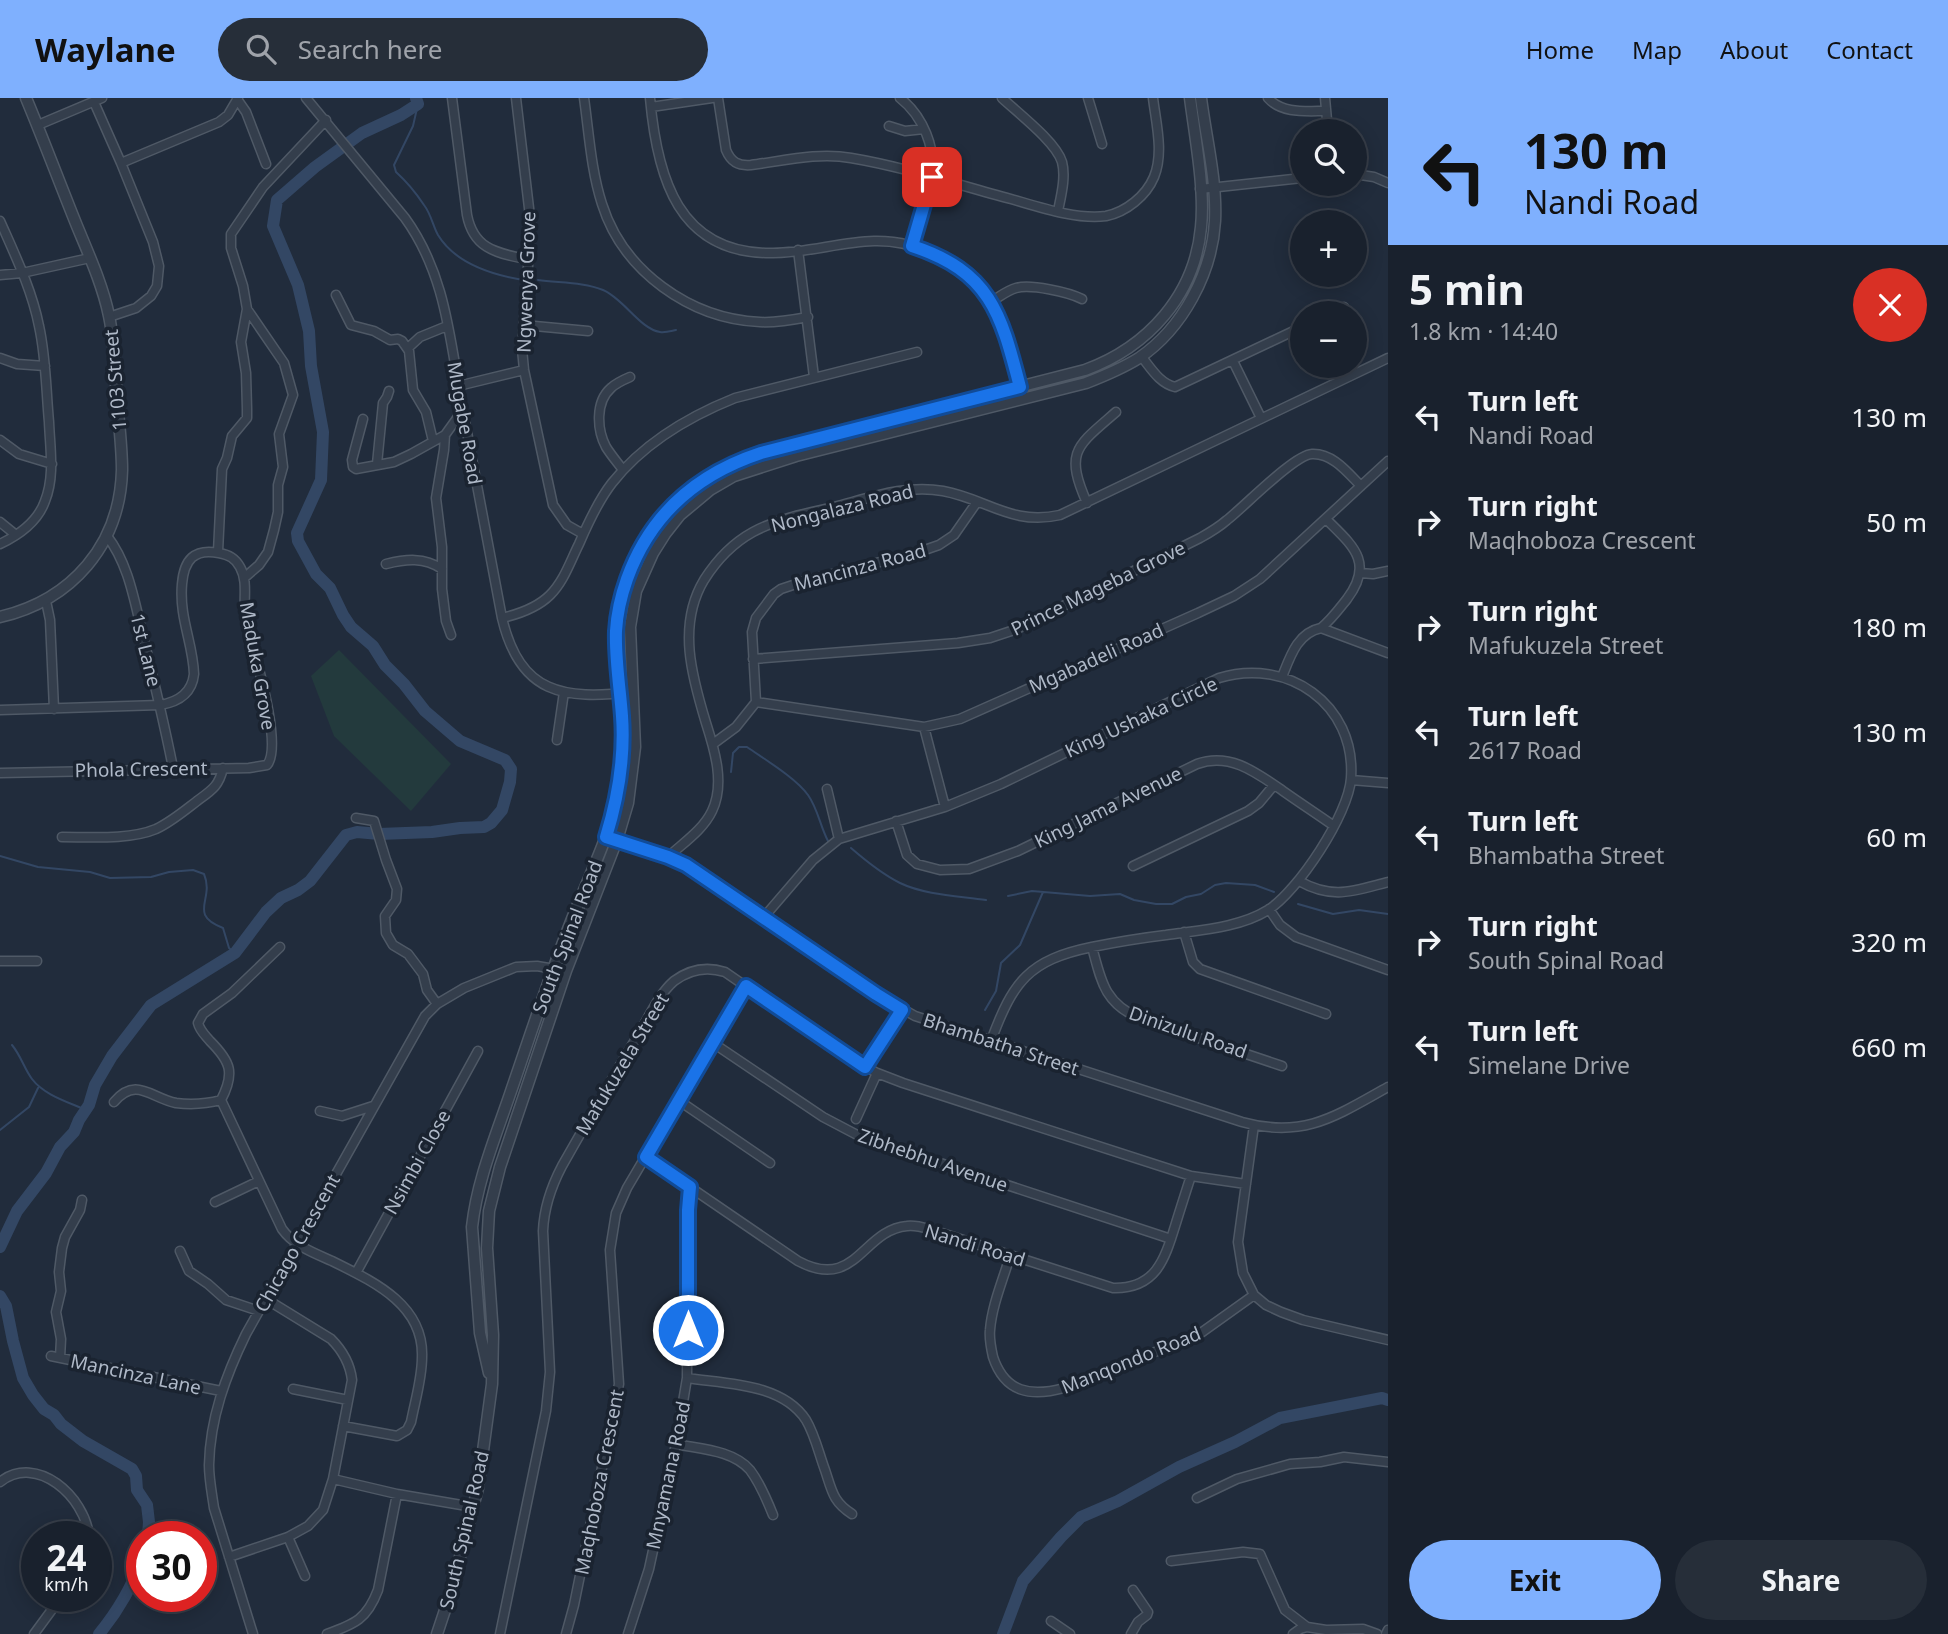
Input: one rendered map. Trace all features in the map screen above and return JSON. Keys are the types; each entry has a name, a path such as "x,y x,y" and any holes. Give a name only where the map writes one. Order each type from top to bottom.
{"street":[{"name":"1103 Street","path":"0,617 46,601 74,579 93,558 107,537 115,514 122,470 109,317 90,258 26,98"},
{"name":"Mugabe Road","path":"306,98 405,218 423,246 436,277 510,649 522,667 540,683 564,692 585,694 633,691"},
{"path":"452,98 467,215 473,232 487,249 530,260"},
{"name":"Ngwenya Grove","path":"516,98 531,211 530,260 522,349 524,370 553,505 567,525 583,534"},
{"path":"584,98 595,177 609,224 635,262 653,280 681,301 702,311 729,318 762,323 808,317"},
{"path":"712,98 651,102 656,146 666,181 676,203 696,228 712,239 741,250 775,253 875,242 912,246 940,257 972,278 992,301 1006,333 1023,399"},
{"path":"718,98 726,150 738,165 838,156 877,163 1058,211 1088,216 1106,216 1124,209 1142,196 1154,177 1158,165 1158,139 1153,98"},
{"path":"900,98 915,114 930,145 932,177 912,246"},
{"path":"1002,98 1043,136 1059,155 1063,169 1058,211"},
{"path":"1088,98 1102,144"},
{"name":"South Spinal Road","path":"492,1384 480,1333 472,1227 474,1211 484,1171 553,968 606,837 615,803 621,764 623,719 616,653 617,615 634,561 652,529 678,500 694,486 736,461 1100,365 1133,347 1152,331 1174,302 1193,265 1199,246 1200,189 1190,98"},
{"name":"South Spinal Road","path":"437,1634 478,1488 492,1384 493,1335 486,1248 489,1211 500,1167 566,971 626,811 635,747 630,627 636,591 653,553 680,515 698,499 734,476 768,464 1100,378 1142,356 1184,312 1208,259 1215,219 1201,98"},
{"path":"1268,98 1281,108 1326,111"},
{"path":"1325,98 1327,119"},
{"path":"121,163 219,122 228,115 237,99 246,112 266,164"},
{"path":"38,125 98,100 157,254 159,277 151,296 136,308 109,317"},
{"path":"0,710 160,705 180,699 193,682 194,667 181,607 184,571 192,557 200,552 218,552 222,469 228,458 234,432 247,418 242,342 247,309 231,248 230,234 262,187 326,120"},
{"path":"889,126 905,131 924,129"},
{"path":"1367,176 1388,183"},
{"path":"1200,189 1290,179"},
{"path":"0,221 22,273 39,325 45,366 52,464 45,502 38,515 29,526 0,544"},
{"path":"798,250 814,377"},
{"path":"0,275 10,276 90,258"},
{"path":"992,301 1011,290 1022,288 1068,292 1082,299"},
{"path":"336,295 351,326 380,333 390,340 398,339 408,348 412,387 426,412 433,441"},
{"path":"244,578 259,565 268,552 274,530 282,467 279,434 293,395 284,363 247,309"},
{"path":"524,325 588,331"},
{"path":"408,348 419,337 447,326"},
{"path":"1142,356 1160,379 1175,387 1290,333"},
{"path":"502,618 526,611 550,595 563,578 605,493 623,470 665,435 711,408 754,392 917,352"},
{"path":"0,358 17,364 45,366"},
{"name":"Nongalaza Road","path":"668,857 707,819 715,803 718,771 694,680 689,649 692,611 710,571 750,533 772,524 902,491 923,489 941,491 1034,519 1060,515 1388,358"},
{"path":"1233,361 1261,418"},
{"path":"458,386 524,370"},
{"path":"623,470 602,438 599,411 608,390 630,377"},
{"path":"377,464 383,403 389,391"},
{"path":"363,419 352,465 356,469 397,461 445,435 463,410"},
{"path":"1087,503 1075,474 1076,453 1085,439 1116,412"},
{"path":"445,435 436,498 442,547 445,614 452,635"},
{"path":"0,440 19,454 52,464"},
{"name":"Prince Mageba Grove","path":"753,659 958,643 990,638 1017,629 1200,538 1228,520 1282,472 1305,456 1312,454 1326,457 1343,468 1361,486"},
{"name":"Mgabadeli Road","path":"756,702 924,727 968,716 1234,596 1260,579 1388,461"},
{"name":"Mancinza Road","path":"756,702 752,632 756,618 774,594 808,580 939,545 954,535 977,502"},
{"path":"1282,677 1301,639 1309,632 1321,628 1333,617 1357,585 1360,573 1355,551 1326,519"},
{"path":"0,522 16,535"},
{"name":"1st Lane","path":"107,537 118,550 124,568 160,705 173,768"},
{"name":"Maduka Grove","path":"218,552 229,555 236,561 244,578 246,618 262,680 272,752"},
{"path":"386,564 411,560 430,562 442,569"},
{"path":"1360,573 1388,571"},
{"path":"46,601 50,621 54,709"},
{"path":"1321,628 1388,653"},
{"name":"King Ushaka Circle","path":"764,917 813,860 839,839 945,807 1001,784 1219,678 1243,673 1266,673 1305,687 1319,697 1340,725 1348,745 1351,780 1346,804 1334,826 1299,880 1282,900 1240,922 1092,947 1050,959 1021,980 1009,998 991,1041"},
{"path":"557,740 564,692"},
{"path":"713,744 736,727 756,702"},
{"path":"924,727 945,807"},
{"name":"Phola Crescent","path":"0,773 249,768 267,765 272,752"},
{"name":"King Jama Avenue","path":"896,821 903,848 911,859 924,867 960,871 1018,851 1202,762 1216,760 1236,763 1251,770 1334,826"},
{"path":"62,836 126,835 153,830 176,817 214,788 221,778 223,768"},
{"path":"1351,780 1388,783"},
{"path":"1133,866 1253,808 1274,785"},
{"path":"827,789 839,839"},
{"path":"356,818 373,820 396,884 396,900 385,916 386,933 393,944 408,954 423,974 426,990 437,1004"},
{"name":"Bhambatha Street","path":"606,837 668,857 694,870 902,1010 991,1041 1254,1125 1286,1128 1312,1125 1327,1120 1388,1087"},
{"path":"1299,880 1318,890 1333,892 1388,882"},
{"path":"1269,909 1280,925 1296,937 1388,970"},
{"path":"1184,932 1193,962 1200,969 1326,1014"},
{"path":"221,1100 229,1083 230,1067 199,1029 199,1018 232,993 280,947"},
{"name":"Dinizulu Road","path":"1092,947 1103,986 1112,1001 1123,1010 1139,1018 1282,1066"},
{"path":"0,961 37,961"},
{"name":"Chicago Crescent","path":"253,1634 214,1508 209,1466 214,1424 228,1372 296,1244 425,1016 437,1004 464,988 508,970 529,966 566,971"},
{"name":"Mafukuzela Street","path":"500,1634 549,1385 542,1231 545,1206 562,1166 658,1001 669,986 691,971 708,968 725,972 865,1067 903,1083 1191,1175 1246,1184"},
{"name":"Maqhoboza Crescent","path":"566,1634 619,1384 611,1235 620,1202 746,986"},
{"path":"865,1067 902,1010"},
{"name":"Zibhebhu Avenue","path":"713,1043 823,1117 861,1137 1171,1239"},
{"name":"Nsimbi Close","path":"356,1273 478,1051"},
{"path":"856,1119 877,1073"},
{"path":"114,1102 129,1090 141,1090 184,1104 221,1100"},
{"path":"221,1100 282,1229 296,1244 356,1273 400,1301 421,1341 422,1356 408,1430 397,1436 343,1426"},
{"path":"678,1100 771,1163"},
{"path":"320,1111 342,1116 373,1105"},
{"path":"1254,1125 1238,1242 1243,1273 1254,1295 1281,1312 1388,1340"},
{"name":"Nandi Road","path":"646,1157 798,1261 823,1270 839,1268 888,1233 908,1226 929,1229 1107,1287 1128,1287 1146,1280 1158,1269 1164,1260 1191,1175"},
{"path":"215,1202 259,1181"},
{"name":"Mnyamana Road","path":"628,1634 649,1569 687,1378 690,1187"},
{"name":"Mancinza Lane","path":"82,1200 62,1248 59,1277 61,1291 56,1312 61,1339 55,1357 221,1391"},
{"path":"180,1251 189,1271 226,1300 259,1311"},
{"name":"Manqondo Road","path":"1010,1256 991,1320 991,1348 1003,1378 1016,1388 1033,1393 1064,1388 1198,1335 1254,1295"},
{"path":"229,1557 288,1537 308,1527 316,1519 328,1500 352,1380 351,1369 340,1348 331,1339 266,1299"},
{"path":"687,1378 754,1389 774,1395 792,1406 807,1421 836,1502 852,1514"},
{"path":"293,1389 348,1400"},
{"path":"676,1444 722,1453 741,1462 756,1480 773,1515"},
{"path":"1197,1498 1237,1479 1290,1464 1344,1457 1388,1462"},
{"path":"0,1482 23,1472 45,1476 69,1495 85,1521"},
{"path":"333,1479 397,1494 473,1507"},
{"path":"327,1634 359,1621 373,1603 397,1494"},
{"path":"288,1537 305,1576"},
{"path":"1171,1561 1243,1552 1260,1554 1285,1611 1307,1627"},
{"path":"1131,1634 1147,1614 1132,1590"},
{"path":"34,1634 50,1612"},
{"path":"1051,1620 1070,1634"},
{"path":"1293,1634 1307,1627 1326,1630 1363,1629 1377,1634"}],"green space":[{"path":"339,650 451,764 411,811 334,736 311,676"}],"waterway":[{"path":"0,1247 17,1211 46,1173 60,1147 74,1132 89,1105 95,1085 112,1056 151,1005 235,953 266,912 281,898 310,881 346,835 357,832 432,832 484,827 502,810 511,769 505,760 460,741 425,711 385,665 373,646 351,627 330,588 316,574 298,541 297,533 321,480 323,432 311,366 309,331 298,285 273,226 277,200 315,167 362,133 418,104 416,98"},
{"path":"418,104 413,126 394,165 396,172 421,201 438,235 454,253 487,271 523,280"},
{"path":"538,280 596,287 618,300 638,320 653,330 676,330"},
{"path":"731,772 733,753 739,747 747,747 779,769 808,795 828,841"},
{"path":"851,848 893,879 910,887 931,893 986,900"},
{"path":"0,856 38,867 90,872 110,878 151,877 193,870 204,874 207,891 204,912 212,923 223,928 229,948 235,953"},
{"path":"1008,896 1032,891 1090,896 1120,894 1134,900 1172,904 1201,894 1215,885 1226,883 1255,885 1274,892"},
{"path":"985,1010 996,991 1001,963 1020,945 1043,892"},
{"path":"1298,904 1333,914 1359,910 1388,914"},
{"path":"12,1045 37,1085 57,1098 86,1110"},
{"path":"0,1130 29,1107 38,1088"},
{"path":"0,1296 6,1306 23,1378 33,1395 44,1409 83,1441 132,1469 136,1476 137,1490 147,1505 149,1521"},
{"path":"1003,1634 1023,1581 1081,1517 1118,1501 1179,1467 1280,1418 1382,1398 1388,1400"},
{"path":"99,1634 126,1594"}],"route":[{"path":"688,1330 690,1187 646,1157 746,986 865,1067 902,1010 686,865 606,837 615,803 623,739 616,653 617,615 634,561 652,529 678,500 712,474 736,461 761,453 1020,387 1006,333 992,301 961,269 912,246 932,177"}]}
